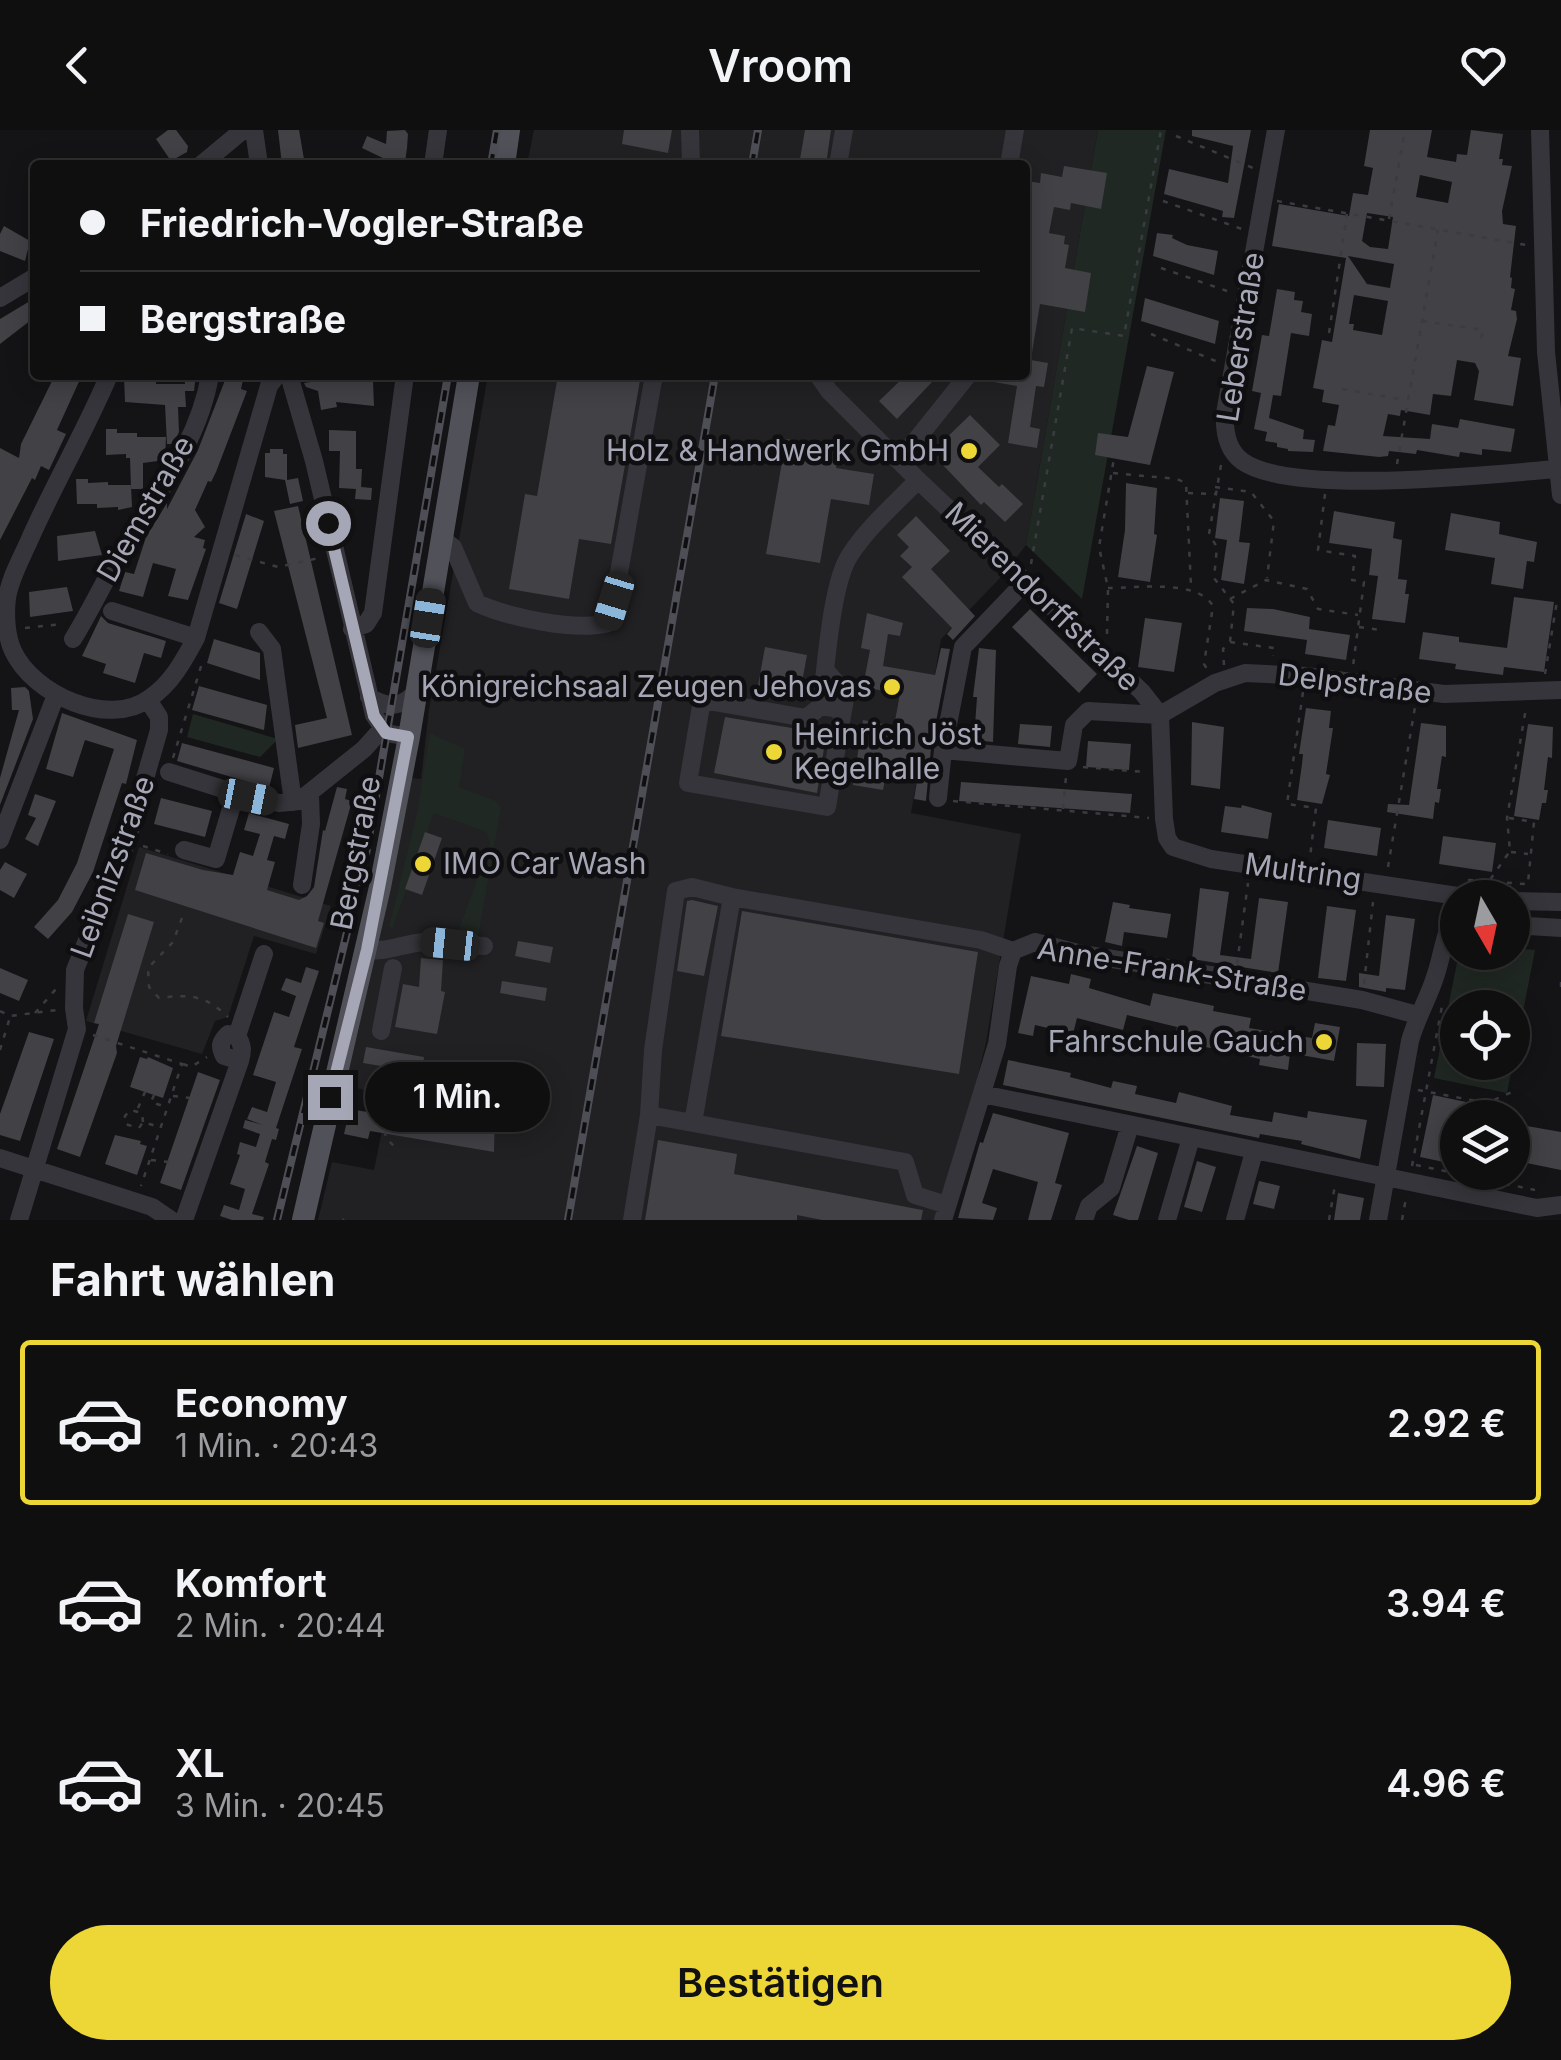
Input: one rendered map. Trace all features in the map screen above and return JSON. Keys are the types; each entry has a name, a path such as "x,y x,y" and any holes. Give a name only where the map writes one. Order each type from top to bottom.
{"main road":[{"path":"505,160 509,130"},
{"name":"Bergstraße","path":"303,1220 367,950 408,737 468,380"}],"street":[{"path":"207,160 243,130"},
{"path":"254,130 258,160"},
{"path":"434,160 438,130"},
{"path":"690,130 691,160"},
{"path":"839,160 844,130"},
{"path":"1010,160 1015,130"},
{"name":"Leberstraße","path":"1276,130 1224,422 1232,451 1241,460 1269,472 1327,478 1394,480 1557,468"},
{"path":"1540,130 1546,357 1561,495"},
{"path":"0,298 30,280"},
{"path":"107,380 12,580 4,633 26,670 56,695 120,709 148,700 201,644 223,551 268,386 273,380"},
{"name":"Diemstraße","path":"73,639 108,574 173,472 194,428 208,380"},
{"path":"290,380 314,461 368,697 381,730"},
{"path":"352,629 366,624 372,613 404,380"},
{"path":"442,539 453,547 477,603 496,612 592,628 608,623 653,380"},
{"name":"Mierendorffstraße","path":"821,380 918,480 1142,692 1160,715 1167,838 1173,848 1186,854"},
{"path":"900,460 964,380"},
{"path":"826,670 846,694 826,807 688,783 702,700 806,718 820,706 842,571 849,556 918,480"},
{"path":"947,800 943,750 963,647 1027,580"},
{"path":"112,611 201,644"},
{"path":"259,632 272,648 301,799 311,824 302,885"},
{"name":"Delpstraße","path":"1160,715 1220,681 1244,673 1271,672 1417,692 1469,695 1544,691"},
{"path":"368,697 394,706 406,702 416,691"},
{"path":"0,840 56,695"},
{"name":"Leibnizstraße","path":"19,1220 78,1030 75,970 127,841 159,730 158,717 148,700"},
{"path":"820,706 843,710"},
{"path":"943,750 1068,760 1074,725 1088,711 1160,715"},
{"path":"169,772 280,803 301,799 364,749 381,730"},
{"path":"381,730 408,737"},
{"path":"183,854 216,858 236,792"},
{"name":"Multring","path":"1186,854 1440,890"},
{"path":"632,1220 676,891 692,888 982,940 1013,951"},
{"path":"1420,888 1440,910"},
{"path":"694,1123 732,897"},
{"path":"1530,901 1561,902"},
{"path":"1530,926 1561,928"},
{"path":"367,950 380,952 397,944 429,942 484,946"},
{"name":"Anne-Frank-Straße","path":"945,1213 997,1044 1013,951 1035,942 1082,954 1362,1000 1417,1015"},
{"path":"184,1220 240,1061 242,1044 238,1032 264,954"},
{"path":"1378,1220 1417,1015 1440,956"},
{"path":"381,1031 393,968"},
{"path":"238,1032 228,1034 220,1048 224,1056 240,1061"},
{"path":"982,1094 1385,1178 1411,1174 1537,1208 1555,1199"},
{"path":"649,1115 905,1162 915,1195 945,1213"},
{"path":"1084,1220 1089,1206 1111,1188 1130,1126"},
{"path":"1167,1220 1192,1138"},
{"path":"1235,1220 1254,1152"},
{"path":"0,1158 152,1207 171,1220"}],"path":[{"path":"1027,580 1072,328 1124,336 1161,130"},
{"path":"1389,220 1405,130"},
{"path":"1176,136 1268,174"},
{"path":"1264,199 1542,248"},
{"path":"1163,201 1258,234"},
{"path":"1329,333 1340,237 1347,212"},
{"path":"1394,480 1438,230"},
{"path":"1161,268 1246,298"},
{"path":"1422,321 1483,330 1482,341"},
{"path":"1151,334 1234,368"},
{"path":"1342,389 1408,400"},
{"path":"1220,681 1234,604 1214,578 1217,548 1209,534 1218,469 1232,451"},
{"path":"1106,657 1108,588 1099,548 1114,458"},
{"path":"1112,473 1177,478 1186,484 1191,589"},
{"path":"1327,478 1318,550 1356,556 1352,580 1364,582 1351,682"},
{"path":"1215,487 1251,492 1274,521 1266,580"},
{"path":"1186,493 1214,494"},
{"path":"223,551 278,568 335,554"},
{"path":"1229,599 1266,580 1306,588 1318,609 1360,615"},
{"path":"1108,588 1191,589 1210,599 1213,606 1204,664 1220,681"},
{"path":"1489,880 1510,851 1507,818 1544,691 1556,601 1561,600"},
{"path":"4,633 83,622"},
{"path":"1358,627 1380,630"},
{"path":"1230,642 1274,648 1271,672"},
{"path":"169,772 201,644"},
{"path":"1306,676 1287,804 1316,808 1308,873"},
{"path":"1362,1000 1380,882 1417,692"},
{"path":"1062,812 1068,760 1084,768 1161,774"},
{"path":"947,800 1164,819"},
{"path":"1507,818 1534,822 1528,880"},
{"path":"127,841 183,854"},
{"path":"1510,851 1529,854"},
{"path":"1235,981 1250,866"},
{"path":"182,918 173,942 148,968 149,987 159,998 196,995 212,1002 238,1032"},
{"path":"1561,982 1561,995"},
{"path":"35,1013 46,1000"},
{"path":"0,1011 10,1016 74,1008"},
{"path":"0,1050 10,1016"},
{"path":"1402,1220 1440,1018"},
{"path":"78,1030 192,1067 220,1048"},
{"path":"135,1202 182,1064"},
{"path":"1402,1087 1487,1103 1512,1092"},
{"path":"138,1110 145,1092"},
{"path":"154,1095 151,1102 167,1107"},
{"path":"171,1096 190,1098"},
{"path":"130,1110 138,1110 143,1122 138,1128 126,1124 124,1116 130,1110"},
{"path":"388,1118 385,1137 398,1150"},
{"path":"143,1122 160,1128"},
{"path":"149,1160 169,1162"},
{"path":"1329,1220 1338,1168"},
{"path":"1411,1174 1555,1199"}],"shaded area":[{"path":"534,130 1098,130 1026,545 1004,574 941,639 911,813 1021,834 986,1042 943,1220 318,1220 332,1162 374,1170 389,1096 344,1085 403,777 421,779 429,710 487,380 1030,380 1030,160 528,160"},
{"path":"1098,130 1166,130 1082,599 1026,545"},
{"path":"193,714 278,739 260,757 187,737"},
{"path":"430,733 465,749 459,787 496,801 501,807 478,937 457,935 490,843 486,832 434,813 393,927 389,927 417,813"},
{"path":"139,847 331,906 316,954 254,936 228,1017 215,1021 202,1054 86,1021"},
{"path":"1530,950 1535,950 1527,990 1452,990 1456,970 1530,970"},
{"path":"1440,1048 1440,1079 1434,1078"},
{"path":"1444,1080 1510,1080 1507,1093"}],"building":[{"path":"168,130 176,130 188,146 187,152 170,160 156,139"},
{"path":"278,130 299,130 304,160 281,160"},
{"path":"405,130 408,134 405,160 387,160 362,148 367,136 386,144 387,131"},
{"path":"624,130 672,130 668,153 622,144"},
{"path":"805,130 831,130 827,160 800,160"},
{"path":"1192,130 1251,130 1234,218 1222,217 1223,211 1164,194 1169,169 1228,183 1233,146 1192,136"},
{"path":"1370,130 1432,130 1427,157 1456,162 1457,154 1467,155 1471,130 1503,134 1499,159 1503,159 1502,165 1512,166 1503,224 1516,226 1510,277 1511,288 1515,289 1511,310 1516,311 1517,319 1508,356 1521,358 1513,406 1474,400 1479,371 1475,363 1457,360 1451,396 1433,394 1430,415 1401,410 1400,416 1388,414 1383,436 1430,439 1432,424 1458,428 1460,419 1515,429 1511,452 1482,449 1482,455 1460,452 1459,457 1417,450 1416,454 1389,451 1388,456 1379,457 1323,451 1328,425 1335,426 1339,405 1322,402 1324,390 1313,388 1322,340 1332,342 1346,258 1272,246 1279,204 1349,216 1353,193 1368,195 1373,168 1364,166","holes":["1420,175 1452,182 1448,203 1416,197","1367,213 1393,217 1388,249 1370,247 1362,241","1348,256 1394,264 1390,288 1367,284","1354,295 1388,301 1382,335 1353,330 1354,324 1349,324"]},
{"path":"1064,166 1107,173 1101,209 1071,203 1070,210 1054,207 1049,233 1065,236 1064,244 1069,245 1065,268 1091,273 1085,312 1040,304 1030,359 1030,182 1040,183 1041,173 1062,177"},
{"path":"4,226 30,241 25,261 0,251"},
{"path":"1157,233 1173,235 1172,238 1187,245 1218,251 1214,275 1153,256"},
{"path":"1277,289 1295,292 1294,300 1303,301 1301,312 1312,314 1309,336 1291,333 1281,396 1273,395 1269,418 1304,430 1303,439 1315,440 1313,452 1277,447 1277,443 1265,441 1267,432 1254,429 1261,393 1252,391 1262,335 1269,336"},
{"path":"1145,298 1219,321 1215,344 1141,321"},
{"path":"30,301 30,321 0,344 0,319"},
{"path":"1030,360 1048,363 1044,387 1036,386 1030,427 1040,429 1037,448 1008,443 1017,386 988,381 1030,380"},
{"path":"1147,366 1174,372 1150,465 1095,455 1098,433 1128,437"},
{"path":"53,380 80,380 57,430 66,434 49,470 41,466 35,480 32,478 0,540 0,448 19,458 21,444"},
{"path":"124,380 185,384 185,380 195,380 194,391 185,391 186,407 178,407 179,432 173,444 167,444 165,405 125,402"},
{"path":"225,380 243,380 241,389 247,391 216,472 195,510 205,527 194,537 205,540 206,549 188,600 168,596 176,569 153,563 143,597 119,591 125,572 134,574 146,537 167,503 167,509 198,450"},
{"path":"557,380 640,380 611,544 579,539 569,599 509,589 525,494 537,496"},
{"path":"901,380 932,382 897,419 879,401"},
{"path":"373,381 374,406 336,402 337,407 321,410 318,391 304,383"},
{"path":"970,415 1000,445 978,467 1023,504 1005,522 984,502 981,505 941,463 948,456 938,446"},
{"path":"106,429 137,433 137,437 166,437 165,460 143,463 143,489 131,489 130,458 126,454 106,455"},
{"path":"329,430 356,431 356,469 362,469 361,487 372,488 371,500 355,499 356,489 339,488 340,451 329,451"},
{"path":"786,439 840,448 836,468 874,474 869,505 831,499 820,563 766,554"},
{"path":"270,449 283,449 283,454 287,454 287,480 298,478 303,501 290,504 285,480 265,477 265,453 270,453"},
{"path":"76,479 131,485 132,507 118,510 77,504"},
{"path":"1126,483 1157,488 1157,535 1150,582 1118,577"},
{"path":"1220,498 1244,501 1239,542 1250,543 1244,584 1221,580 1227,540 1215,538"},
{"path":"298,506 352,735 298,748 295,725 327,718 274,511"},
{"path":"1334,511 1395,522 1393,538 1402,540 1398,579 1407,580 1405,594 1409,594 1405,623 1372,619 1378,576 1369,575 1372,549 1329,543"},
{"path":"1451,513 1500,522 1499,534 1537,542 1534,562 1527,561 1523,589 1491,584 1495,558 1445,550"},
{"path":"246,514 264,521 237,609 219,603"},
{"path":"916,516 950,551 931,569 975,616 953,640 947,634 952,628 902,577 912,567 900,556 909,547 897,535"},
{"path":"95,531 102,555 58,561 57,536"},
{"path":"67,587 73,611 30,617 29,592"},
{"path":"1514,597 1554,602 1544,672 1504,667 1503,675 1455,669 1456,664 1419,659 1423,632 1459,637 1459,642 1507,648"},
{"path":"1247,608 1310,617 1309,629 1350,635 1346,660 1305,654 1307,640 1244,631"},
{"path":"1030,609 1097,674 1079,693 1012,627"},
{"path":"867,613 903,623 900,636 888,634 883,666 935,675 941,648 950,649 931,748 926,801 914,799 918,775 887,770 883,790 853,785 863,720 894,726 900,694 863,687 870,650 861,648"},
{"path":"101,616 108,623 166,641 161,658 144,653 135,683 103,673 106,664 82,656"},
{"path":"1145,618 1182,623 1174,672 1138,667"},
{"path":"214,639 260,653 260,680 207,663"},
{"path":"765,647 807,655 799,699 757,691"},
{"path":"979,648 996,650 993,742 974,740 977,697 973,697"},
{"path":"199,686 267,705 264,730 192,710"},
{"path":"25,687 33,719 0,805 0,778 19,710 12,710 11,688"},
{"path":"1306,708 1331,711 1329,728 1333,728 1326,774 1330,775 1322,804 1297,800"},
{"path":"62,713 137,740 126,784 122,783 93,872 72,912 48,939 34,927 58,900 77,863 114,749 85,740 73,777 46,769"},
{"name":"Heinrich Jöst Kegelhalle","path":"725,717 804,730 827,729 817,793 714,773"},
{"path":"1192,722 1224,727 1220,789 1191,785"},
{"path":"1421,723 1446,726 1446,757 1442,756 1439,803 1435,802 1433,819 1387,812 1388,804 1409,805"},
{"path":"1020,724 1052,726 1050,747 1018,744"},
{"path":"1528,724 1553,727 1552,758 1548,757 1544,790 1548,790 1539,820 1514,816"},
{"path":"1088,741 1131,744 1129,770 1086,767"},
{"path":"182,743 274,768 269,788 177,761"},
{"path":"961,782 1132,794 1130,813 959,801"},
{"path":"337,787 347,789 345,799 352,801 318,921 324,923 316,948 135,890 146,853 233,875 240,852 253,856 260,834 244,830 249,813 289,824 285,839 274,836 267,860 275,862 267,890 299,900 307,896 314,887 323,830"},
{"path":"35,794 56,801 38,846 25,839 36,818 28,815"},
{"path":"161,798 212,811 205,837 154,824"},
{"path":"1242,805 1272,813 1268,839 1221,832 1225,806"},
{"path":"1328,820 1381,828 1377,856 1324,848"},
{"name":"IMO Car Wash","path":"425,832 442,838 422,895 405,889"},
{"path":"1443,836 1496,843 1492,872 1439,864"},
{"path":"5,862 27,874 14,898 0,890 0,870"},
{"path":"1200,888 1229,892 1220,955 1251,959 1259,898 1288,902 1278,973 1192,959"},
{"path":"687,901 718,906 704,976 677,971"},
{"path":"1113,902 1171,914 1167,938 1124,932 1122,946 1105,942"},
{"path":"1327,906 1356,910 1346,981 1318,978"},
{"path":"742,911 978,952 959,1074 721,1036"},
{"path":"128,914 154,922 117,1053 80,1157 57,1149 99,1024 94,1023"},
{"path":"1386,915 1415,919 1405,990 1386,988 1386,992 1359,987 1359,973 1379,976"},
{"path":"518,941 553,947 550,963 515,956"},
{"path":"421,958 443,960 441,991 445,992 437,1034 395,1027 403,984 419,987"},
{"path":"306,967 319,971 294,1047 302,1049 252,1214 264,1217 232,1220 220,1216 224,1205 239,1210 245,1189 230,1184 240,1155 240,1142 256,1147 260,1134 243,1128 245,1120 263,1125 247,1119 252,1107 267,1112 276,1082 253,1075 274,1012 289,1017 296,996 281,990 286,978 301,983"},
{"path":"0,968 28,980 19,1001 0,993"},
{"path":"1071,974 1091,979 1089,988 1150,1006 1153,993 1214,1006 1213,1011 1251,1018 1249,1028 1312,1038 1315,1023 1340,1027 1334,1061 1290,1053 1288,1070 1259,1065 1260,1059 1174,1040 1177,1027 1127,1015 1123,1030 1077,1018 1073,1034 1035,1025 1033,1036 1018,1033 1031,976 1069,984"},
{"path":"502,981 547,988 545,1001 500,993"},
{"path":"29,1032 54,1039 20,1141 0,1135 0,1114"},
{"path":"1357,1043 1386,1044 1384,1087 1356,1086"},
{"path":"366,1047 424,1057 422,1073 363,1063"},
{"path":"140,1057 173,1068 163,1098 130,1087"},
{"path":"1008,1060 1071,1073 1070,1077 1111,1088 1113,1081 1137,1086 1135,1094 1176,1103 1179,1092 1232,1106 1230,1115 1272,1122 1274,1112 1307,1118 1308,1111 1367,1120 1360,1159 1301,1144 1302,1141 1260,1134 1259,1138 1003,1085"},
{"path":"198,1072 220,1080 181,1190 160,1183"},
{"path":"1433,1095 1457,1100 1440,1100 1440,1161 1420,1157"},
{"path":"392,1100 495,1114 494,1152 370,1131 368,1139 344,1134 350,1109 390,1116"},
{"path":"993,1113 1069,1133 1055,1183 1062,1185 1051,1220 1028,1220 1038,1182 993,1169 982,1203 997,1208 993,1220 958,1218 980,1142 983,1143"},
{"path":"1530,1127 1561,1132 1561,1170 1530,1164"},
{"path":"115,1135 147,1146 137,1175 105,1164"},
{"path":"658,1140 737,1154 734,1174 923,1210 921,1220 822,1220 797,1215 797,1220 645,1220"},
{"path":"1137,1146 1158,1153 1138,1220 1129,1220 1113,1215"},
{"path":"1197,1161 1216,1167 1202,1212 1184,1207"},
{"path":"1259,1181 1280,1186 1274,1209 1253,1204"},
{"path":"1338,1193 1364,1198 1360,1220 1334,1220"}],"railway":[{"path":"492,160 497,130"},
{"path":"753,160 758,130"},
{"path":"277,1220 366,854 447,380"},
{"path":"568,1220 714,380"}],"place":[{"name":"Holz & Handwerk GmbH","path":"969,451"},
{"name":"Königreichsaal Zeugen Jehovas","path":"892,687"},
{"name":"Heinrich Jöst Kegelhalle","path":"774,752"},
{"name":"IMO Car Wash","path":"423,864"},
{"name":"Fahrschule Gauch","path":"1324,1042"}],"route":[{"path":"328,523 374,716 381,730 408,737 367,950 330,1097"}]}
